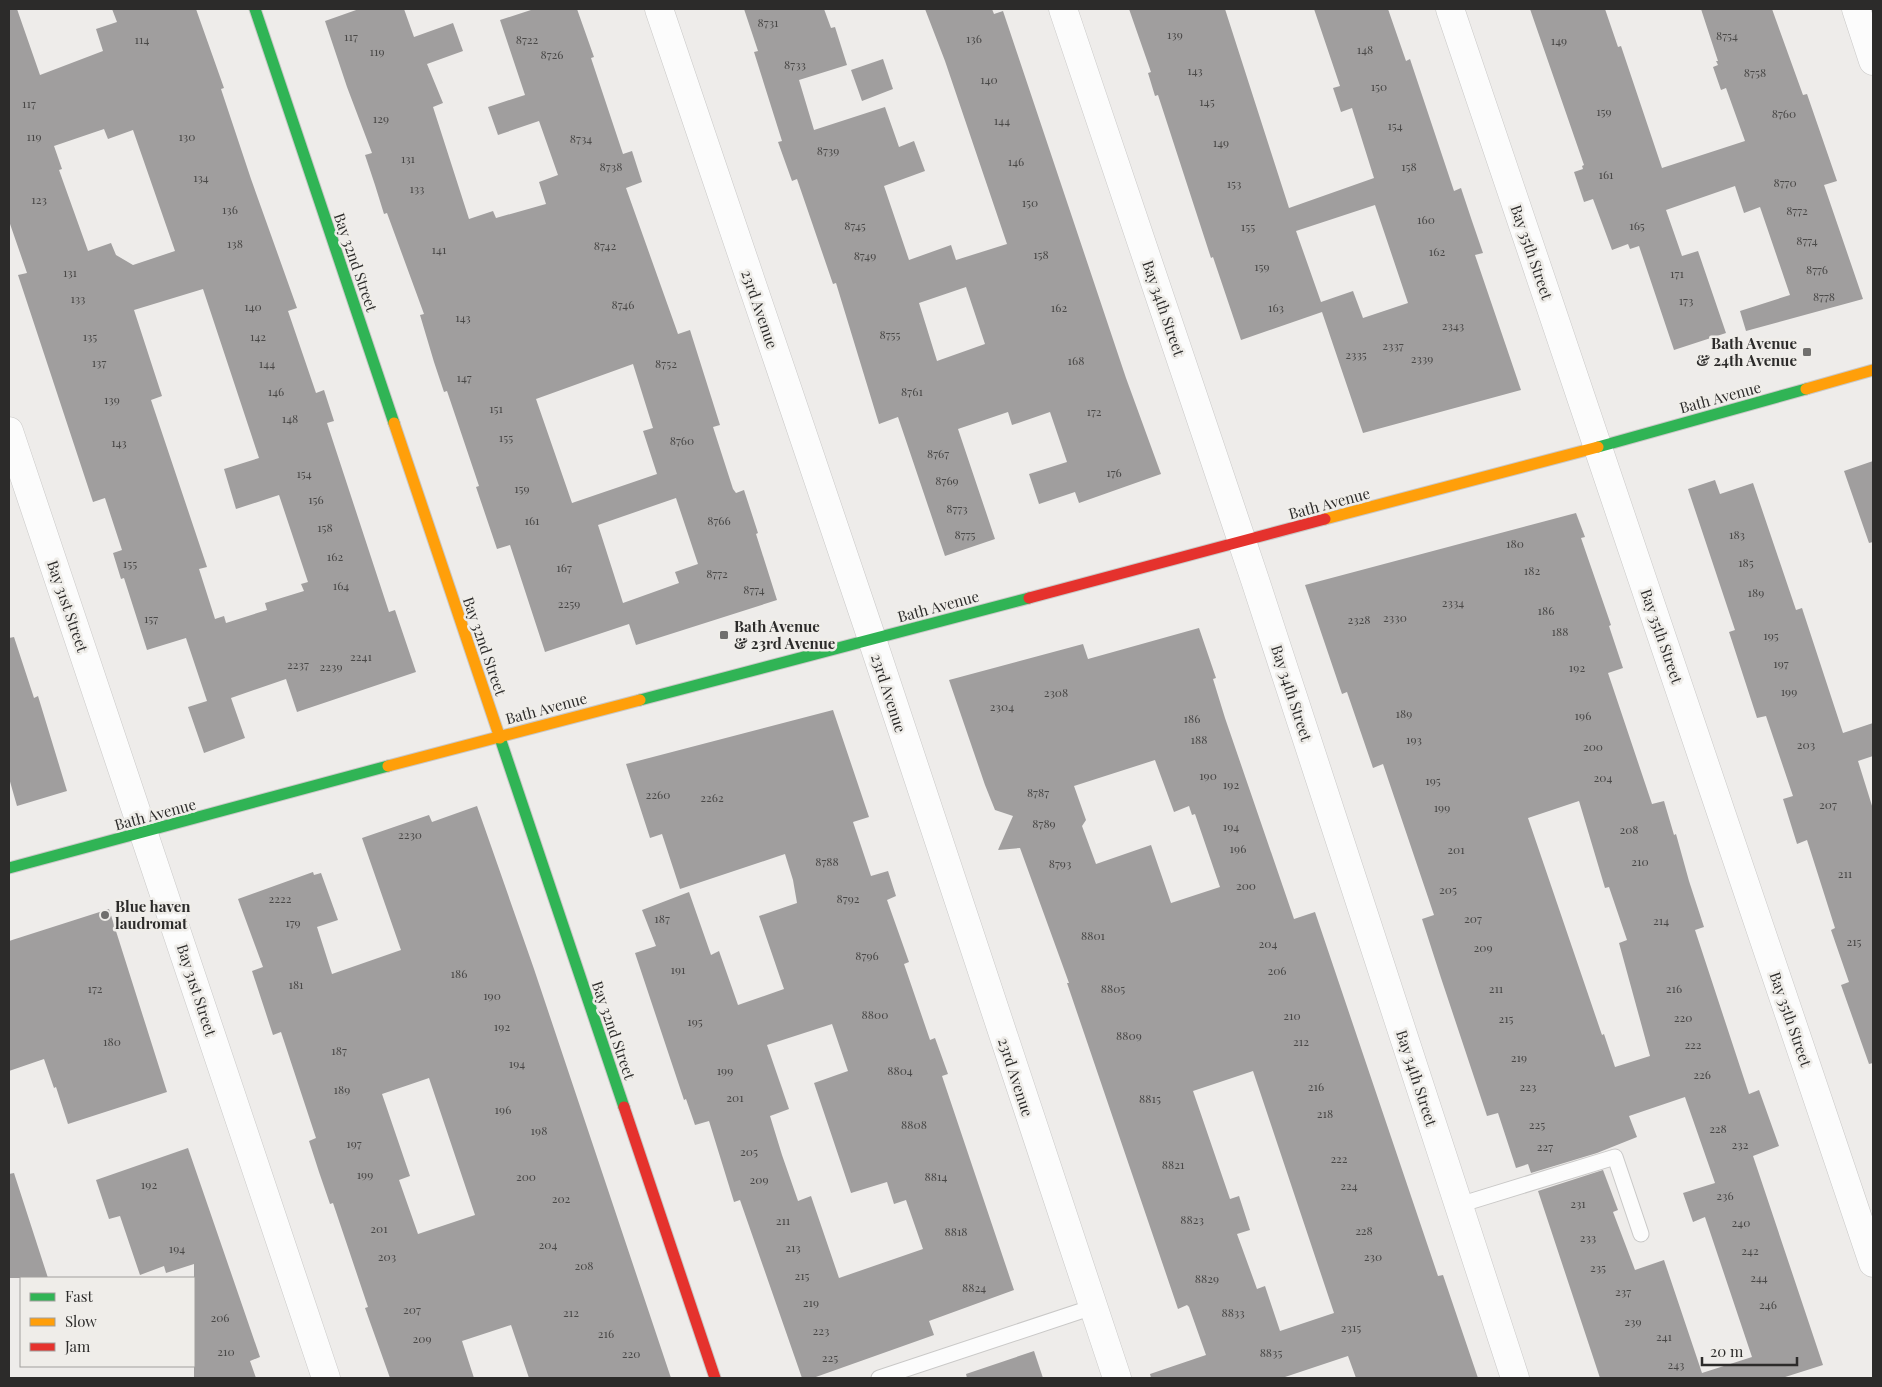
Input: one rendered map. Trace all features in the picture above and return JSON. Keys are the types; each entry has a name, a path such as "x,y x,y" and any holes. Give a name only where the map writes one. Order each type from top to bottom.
{"street":[{"name":"Bay 32nd Street","path":"255,9 715,1378"},
{"name":"23rd Avenue","path":"659,9 872,639 1117,1378"},
{"name":"Bay 34th Street","path":"1063,9 1242,542 1515,1378"},
{"name":"Bay 35th Street","path":"1450,9 1873,1263"},
{"path":"1856,9 1873,61"},
{"name":"Bath Avenue","path":"9,868 500,736 1598,447 1873,370"},
{"name":"Bay 31st Street","path":"9,431 326,1378"}],"lane":[{"path":"1459,1205 1615,1157 1640,1234"},
{"path":"880,1378 1093,1307"}],"building":[{"path":"9,9 17,9 40,75 103,51 96,29 117,22 112,9 196,9 224,88 221,89 251,179 297,308 288,311 316,393 324,390 334,421 327,423 389,612 395,610 416,672 297,712 286,679 231,698 245,738 204,753 188,707 207,701 186,638 147,650 124,578 121,579 113,553 122,550 105,498 93,502 18,275 27,273 9,221","holes":["104,129 108,139 133,130 175,251 133,265 116,255 111,243 88,251 59,170 62,169 54,146","203,289 259,458 224,469 236,509 279,495 308,582 301,584 304,591 265,603 267,610 226,623 224,616 215,619 199,569 207,567 151,400 162,396 134,310"]},
{"path":"359,9 404,9 414,37 453,23 463,51 427,64 443,103 433,107 469,219 493,211 496,218 546,204 539,182 558,175 539,121 498,135 488,107 525,95 500,20 534,9 577,9 594,57 591,58 623,154 632,151 642,182 626,188 678,334 690,330 720,425 713,427 733,489 736,493 744,490 777,600 636,645 629,624 545,652 510,545 497,549 476,487 479,486 447,391 444,392 434,362 420,315 424,314 387,213 384,214 365,155 372,153 325,21","holes":["633,364 653,428 643,431 657,474 572,503 536,399","676,498 698,564 675,572 679,583 623,603 598,525"]},
{"path":"744,9 824,9 831,28 835,27 847,65 799,80 814,130 885,107 899,147 914,141 925,171 884,186 909,260 951,245 956,260 1007,244 945,61 925,9 992,9 994,14 1003,11 1126,378 1161,474 1079,503 1075,492 1039,504 1029,474 1067,462 1050,412 1012,425 1008,412 958,429 995,539 945,556 898,417 879,424 836,283 833,284 797,179 792,181 778,142 782,141 754,52 758,51","holes":["966,287 985,344 937,361 919,303"]},
{"path":"1129,9 1225,9 1289,208 1374,178 1352,108 1341,112 1333,88 1340,86 1314,9 1388,9 1406,61 1410,59 1454,191 1461,188 1483,253 1475,255 1521,390 1363,433 1322,312 1241,340 1213,257 1211,258 1158,95 1155,96 1148,73 1151,72","holes":["1375,205 1408,303 1363,318 1353,291 1321,302 1296,231"]},
{"path":"1530,9 1605,9 1618,47 1621,46 1662,168 1745,141 1726,88 1721,90 1713,67 1718,65 1716,61 1718,61 1701,9 1772,9 1803,95 1807,94 1837,181 1824,185 1863,299 1746,331 1740,311 1790,295 1760,207 1744,213 1735,186 1666,210 1682,256 1698,251 1726,333 1674,350 1639,246 1630,249 1628,244 1612,250 1593,199 1584,202 1574,172 1583,169 1582,166 1584,165"},
{"path":"883,59 893,89 862,101 851,70"},
{"path":"1873,461 1873,542 1869,543 1844,471"},
{"path":"1715,480 1720,494 1753,483 1796,610 1802,608 1843,733 1873,723 1873,756 1858,761 1873,809 1873,1063 1869,1064 1841,985 1849,982 1831,930 1835,928 1807,840 1797,844 1783,799 1793,796 1766,716 1757,718 1729,632 1735,630 1688,489"},
{"path":"1576,513 1585,537 1581,538 1611,625 1609,626 1623,668 1608,673 1652,804 1664,801 1674,835 1676,834 1704,927 1695,930 1749,1094 1759,1090 1779,1146 1753,1156 1823,1365 1782,1378 1600,1378 1538,1191 1603,1170 1618,1210 1613,1212 1635,1270 1664,1260 1702,1373 1752,1357 1705,1217 1693,1222 1683,1193 1715,1183 1685,1097 1629,1116 1637,1137 1597,1153 1531,1173 1528,1164 1516,1168 1498,1113 1487,1116 1441,978 1422,919 1434,915 1383,764 1373,768 1347,692 1342,694 1305,585","holes":["1579,801 1605,888 1609,887 1627,940 1619,943 1650,1056 1615,1067 1604,1034 1602,1035 1528,818"]},
{"path":"1199,628 1216,678 1213,679 1225,718 1294,919 1315,912 1438,1276 1443,1275 1478,1378 1356,1378 1348,1356 1282,1378 1151,1378 1150,1374 1206,1355 1189,1307 1187,1305 1178,1309 1067,983 1069,983 1020,848 998,850 1013,816 995,810 949,680 1083,644 1088,659","holes":["1155,760 1174,812 1189,806 1192,815 1195,814 1220,887 1171,903 1151,845 1096,864 1082,826 1086,820 1074,786","1253,1071 1334,1313 1280,1331 1265,1286 1257,1289 1237,1234 1250,1230 1239,1196 1230,1199 1193,1091"]},
{"path":"14,637 34,698 38,696 67,791 17,806 9,778 9,638"},
{"path":"833,710 869,817 853,822 871,876 888,871 896,896 887,900 909,962 904,964 930,1040 935,1038 948,1074 942,1076 1014,1290 929,1321 934,1335 813,1378 802,1378 740,1200 734,1202 709,1121 695,1125 686,1099 684,1100 635,953 656,946 642,910 689,892 711,955 719,951 738,1005 784,989 759,916 797,903 793,880 785,854 680,889 662,834 650,838 626,764","holes":["832,1024 848,1071 814,1083 851,1193 887,1182 894,1204 906,1200 923,1249 839,1278 811,1196 798,1201 782,1155 770,1116 789,1109 767,1045"]},
{"path":"477,806 534,969 671,1378 529,1378 511,1325 462,1341 474,1378 390,1378 365,1308 368,1307 333,1203 330,1204 309,1141 316,1138 281,1032 273,1035 252,971 263,967 238,899 313,872 314,875 321,873 338,920 317,927 332,974 401,950 362,838 429,815 432,822","holes":["429,1078 475,1215 418,1234 399,1180 410,1176 382,1094"]},
{"path":"109,909 167,1092 68,1124 56,1087 54,1088 44,1059 9,1071 9,941"},
{"path":"188,1148 260,1357 250,1361 256,1378 194,1378 194,1264 166,1273 164,1266 140,1275 120,1216 109,1219 96,1180"},
{"path":"14,1173 48,1277 9,1278 9,1174"},
{"path":"1034,1351 1043,1378 967,1378 966,1374"}],"traffic: fast":[{"path":"255,9 394,423"},
{"path":"1598,447 1806,389"},
{"path":"640,700 1029,598"},
{"path":"500,738 624,1107"},
{"path":"9,868 388,766"}],"traffic: slow":[{"path":"1806,389 1873,370"},
{"path":"394,423 500,738"},
{"path":"1325,519 1598,447"},
{"path":"388,766 640,700"}],"traffic: jam":[{"path":"1029,598 1325,519"},
{"path":"624,1107 715,1378"}],"place":[{"name":"Bath Avenue & 24th Avenue","path":"1807,352"},
{"name":"Bath Avenue & 23rd Avenue","path":"724,635"},
{"name":"Blue haven laudromat","path":"105,915"}]}
